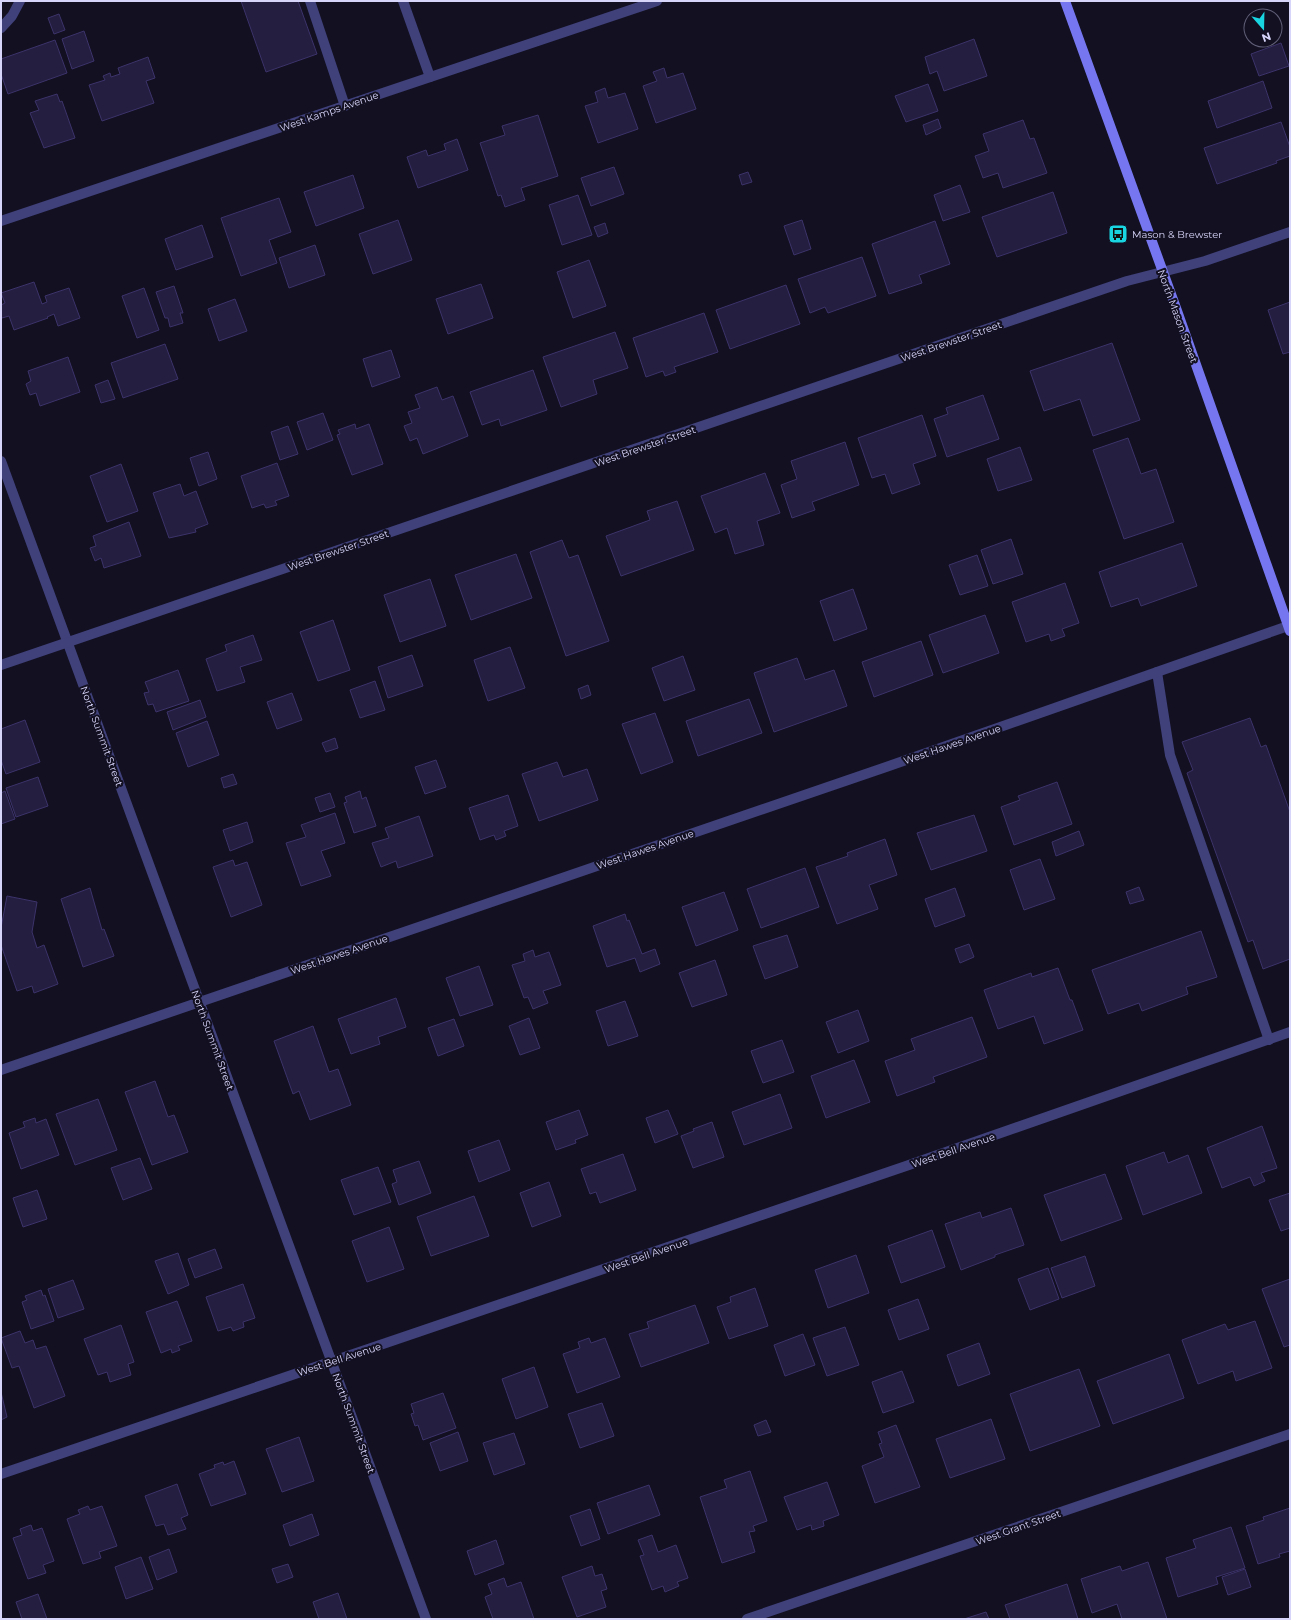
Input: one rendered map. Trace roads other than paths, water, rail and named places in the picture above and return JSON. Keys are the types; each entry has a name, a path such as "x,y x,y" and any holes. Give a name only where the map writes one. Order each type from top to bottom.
{"main road":[{"name":"North Mason Street","path":"1065,1 1289,628"}],"street":[{"path":"1,28 12,16 20,1"},
{"path":"310,1 345,106"},
{"path":"403,1 430,78"},
{"name":"West Kamps Avenue","path":"1,221 657,1"},
{"name":"West Brewster Street","path":"1,665 67,641 1127,281 1205,261 1290,232"},
{"name":"North Summit Street","path":"1,461 198,1002 426,1619"},
{"name":"West Hawes Avenue","path":"1,1070 882,769 1157,672 1289,628"},
{"path":"1157,672 1170,755 1269,1040"},
{"name":"West Bell Avenue","path":"1,1474 898,1169 1290,1032"},
{"name":"West Grant Street","path":"747,1619 1290,1434"}],"place":[{"name":"Mason & Brewster","path":"1118,234"}]}
